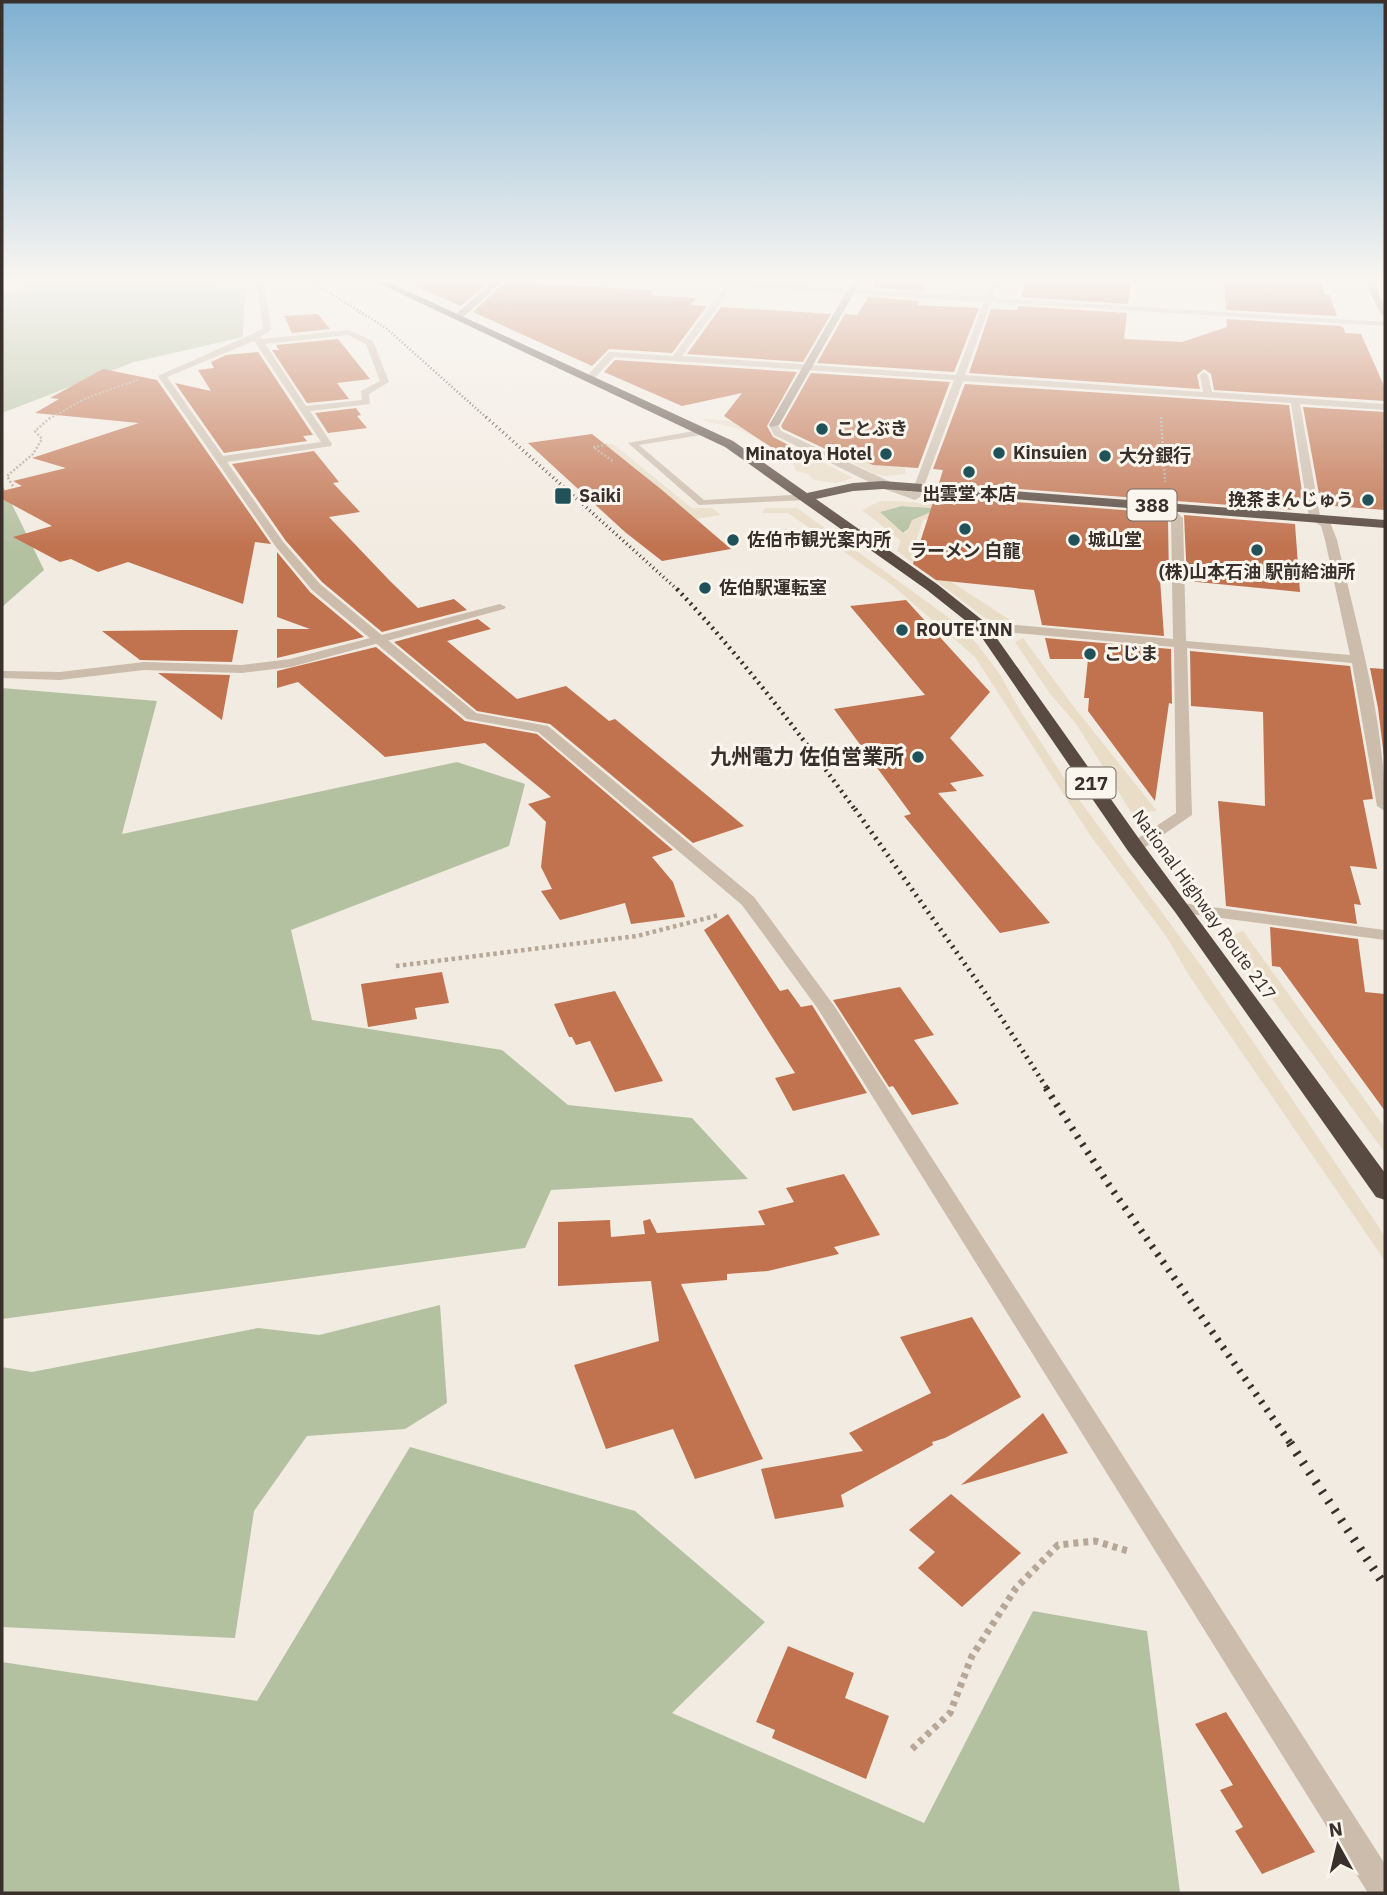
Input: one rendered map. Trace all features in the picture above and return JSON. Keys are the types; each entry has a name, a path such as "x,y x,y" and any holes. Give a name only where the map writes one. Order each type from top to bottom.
{"highway":[{"name":"National Highway Route 217","path":"574,370 729,444 808,497 981,626 1135,847 1182,908 1385,1191"},
{"name":"388","path":"808,497 883,485 916,492 1177,518 1385,535"},
{"name":"388","path":"808,497 916,492 1166,506 1385,524"}],"street":[{"path":"171,370 162,376 280,545 316,587 472,716 543,729 748,901 826,1007 1385,1892"},
{"path":"220,460 327,444 278,370"},
{"path":"304,409 367,402 364,393 385,382 381,370"},
{"path":"590,378 597,370"},
{"path":"805,370 774,425 777,433 883,485"},
{"path":"854,370 1385,407"},
{"path":"916,492 964,370"},
{"path":"1204,374 1208,395"},
{"path":"1295,401 1315,518 1326,524 1328,530 1358,660 1385,806"},
{"path":"1135,847 1184,815 1177,518 1166,506"},
{"path":"981,626 1358,660"},
{"path":"1182,908 1385,935"}],"lane":[{"path":"705,432 632,443 702,503 808,497"},
{"path":"3,675 60,676 144,666 242,669 291,663 500,607"}],"path":[{"path":"13,486 7,476 33,454 42,439 35,432 48,417 133,381 162,376"},
{"path":"1159,391 1166,506"},
{"path":"396,966 637,936 712,918 748,901"},
{"path":"912,1748 950,1713 972,1656 1016,1588 1058,1545 1095,1541 1179,1567"}],"green space":[{"path":"2,370 112,370 2,413"},
{"path":"2,484 44,570 2,607"},
{"path":"901,506 935,508 903,533 879,512"},
{"path":"2,688 157,701 122,834 457,762 525,784 509,846 291,930 312,1020 502,1050 568,1105 692,1118 748,1179 551,1190 525,1248 2,1319"},
{"path":"440,1305 447,1403 405,1429 307,1436 254,1511 235,1638 2,1627 2,1367 32,1372 258,1328 319,1335"},
{"path":"410,1447 635,1511 765,1622 672,1713 924,1823 1033,1611 1147,1631 1180,1893 2,1893 2,1662 257,1701"}],"shaded area":[{"path":"701,420 764,424 761,430 853,478 837,483 814,480 808,474 796,471 793,463 764,442 736,428"},
{"path":"783,428 813,435 874,465 905,468 905,474 875,474"},
{"path":"613,444 692,508 712,508 721,515 696,519 629,463 613,466 600,445"},
{"path":"880,501 895,501 1155,521 955,511 923,520 913,551 935,564 947,579 1013,622 999,622 985,618 897,551 901,541 862,510","holes":["901,506 936,510 912,520 907,532 903,533 880,512"]},
{"path":"765,508 797,508 959,625 977,644 999,673 1072,790 1205,971 1385,1236 1385,1261 1190,977 1166,936 1090,835 975,657 892,585 788,513 762,513"},
{"path":"1023,638 1157,811 1131,812 1077,725 1051,695 1015,642"},
{"path":"1243,931 1385,1128 1385,1153 1231,943 1232,935"}],"building":[{"path":"100,370 157,380 271,544 255,542 243,604 128,562 98,572 71,559 60,562 13,537 52,526 2,499 2,491 22,486 13,481 66,468 32,458 139,423 35,413 59,399 50,398"},
{"path":"198,370 270,370 313,435 303,436 307,441 224,453 175,383 211,391"},
{"path":"285,370 363,370 370,379 337,383 349,399 307,403"},
{"path":"970,370 1202,370 1197,375 1200,389 969,373"},
{"path":"1206,370 1377,370 1385,388 1385,401 1214,390 1211,374"},
{"path":"604,372 797,372 767,426 773,437 802,452 783,455 724,416 742,393 682,406"},
{"path":"811,373 950,382 918,468 873,465 848,453 832,452 783,429 781,426"},
{"path":"965,384 1289,405 1304,505 1294,504 1294,510 939,483 943,470 933,469"},
{"path":"1303,407 1385,412 1385,510 1321,505"},
{"path":"356,408 361,415 357,416 367,428 328,433 315,413"},
{"path":"592,434 731,549 662,561 625,532 528,443"},
{"path":"314,451 339,482 333,483 360,512 329,517 390,581 418,608 454,599 467,610 382,632 322,582 286,541 232,464"},
{"path":"935,496 1163,513 1168,520 1169,580 1160,579 1164,636 1042,625 1034,590 936,580 913,564"},
{"path":"1184,515 1295,524 1300,592 1187,581"},
{"path":"277,552 310,592 364,637 277,658 277,629 310,629 277,617"},
{"path":"906,600 990,692 950,738 984,776 950,783 957,791 938,793 1050,923 1000,933 904,816 911,814 834,709 925,695 850,606"},
{"path":"478,619 491,629 447,641 517,699 566,686 609,721 615,719 744,826 693,843 550,724 477,711 394,642"},
{"path":"238,630 232,662 140,660 102,631"},
{"path":"1045,638 1171,649 1172,704 1169,703 1155,801 1088,711 1089,698 1084,698 1088,659 1050,659"},
{"path":"376,647 465,721 537,734 673,850 652,857 673,882 685,917 631,924 625,903 560,920 541,891 552,889 541,867 546,822 528,804 551,797 485,743 385,757 298,682 277,688 277,671"},
{"path":"1190,651 1350,666 1373,799 1363,800 1377,869 1350,866 1361,905 1354,904 1357,924 1226,906 1218,801 1265,806 1263,712 1191,706"},
{"path":"1370,668 1385,669 1385,765 1378,708"},
{"path":"158,673 230,675 222,720 165,678"},
{"path":"728,914 780,991 788,989 801,1007 812,1005 867,1093 793,1111 775,1078 795,1073 704,930"},
{"path":"1270,927 1358,939 1365,992 1385,994 1385,1111 1280,967 1272,966"},
{"path":"442,972 449,1003 415,1008 417,1019 368,1027 361,984"},
{"path":"900,987 934,1035 914,1040 959,1104 912,1115 893,1086 889,1087 833,1000"},
{"path":"615,991 663,1081 615,1092 590,1041 576,1045 572,1037 569,1037 554,1004"},
{"path":"844,1174 880,1235 834,1247 839,1254 768,1271 727,1274 727,1280 681,1284 763,1459 695,1479 673,1429 606,1449 574,1365 659,1341 651,1281 558,1286 558,1222 610,1220 611,1237 645,1234 643,1221 650,1219 657,1233 765,1225 758,1211 794,1202 786,1188"},
{"path":"972,1317 1021,1397 945,1438 932,1442 933,1445 841,1495 844,1507 775,1519 761,1469 863,1451 849,1433 931,1393 900,1337"},
{"path":"1043,1413 1068,1453 961,1485"},
{"path":"951,1494 1021,1553 962,1607 918,1568 935,1552 909,1530"},
{"path":"788,1646 854,1673 845,1698 889,1716 866,1779 772,1738 775,1730 756,1722"},
{"path":"1226,1712 1315,1852 1262,1874 1235,1831 1243,1827 1220,1790 1233,1785 1195,1724"}],"railway":[{"path":"434,370 488,419"},
{"path":"486,417 678,590"},
{"path":"678,590 770,697 856,811"},
{"path":"855,809 984,991 1048,1090"},
{"path":"1046,1088 1109,1185 1291,1444"},
{"path":"1290,1443 1385,1586"}],"place":[{"name":"ことぶき","path":"822,429"},
{"name":"Kinsuien","path":"999,453"},
{"name":"Minatoya Hotel","path":"886,454"},
{"name":"大分銀行","path":"1105,456"},
{"name":"出雲堂 本店","path":"969,472"},
{"name":"Saiki","path":"563,496"},
{"name":"挽茶まんじゅう","path":"1368,500"},
{"name":"ラーメン 白龍","path":"965,529"},
{"name":"佐伯市観光案内所","path":"733,540"},
{"name":"城山堂","path":"1074,540"},
{"name":"(株)山本石油 駅前給油所","path":"1257,550"},
{"name":"佐伯駅運転室","path":"705,588"},
{"name":"ROUTE INN","path":"902,630"},
{"name":"こじま","path":"1090,654"},
{"name":"九州電力 佐伯営業所","path":"918,757"}]}
